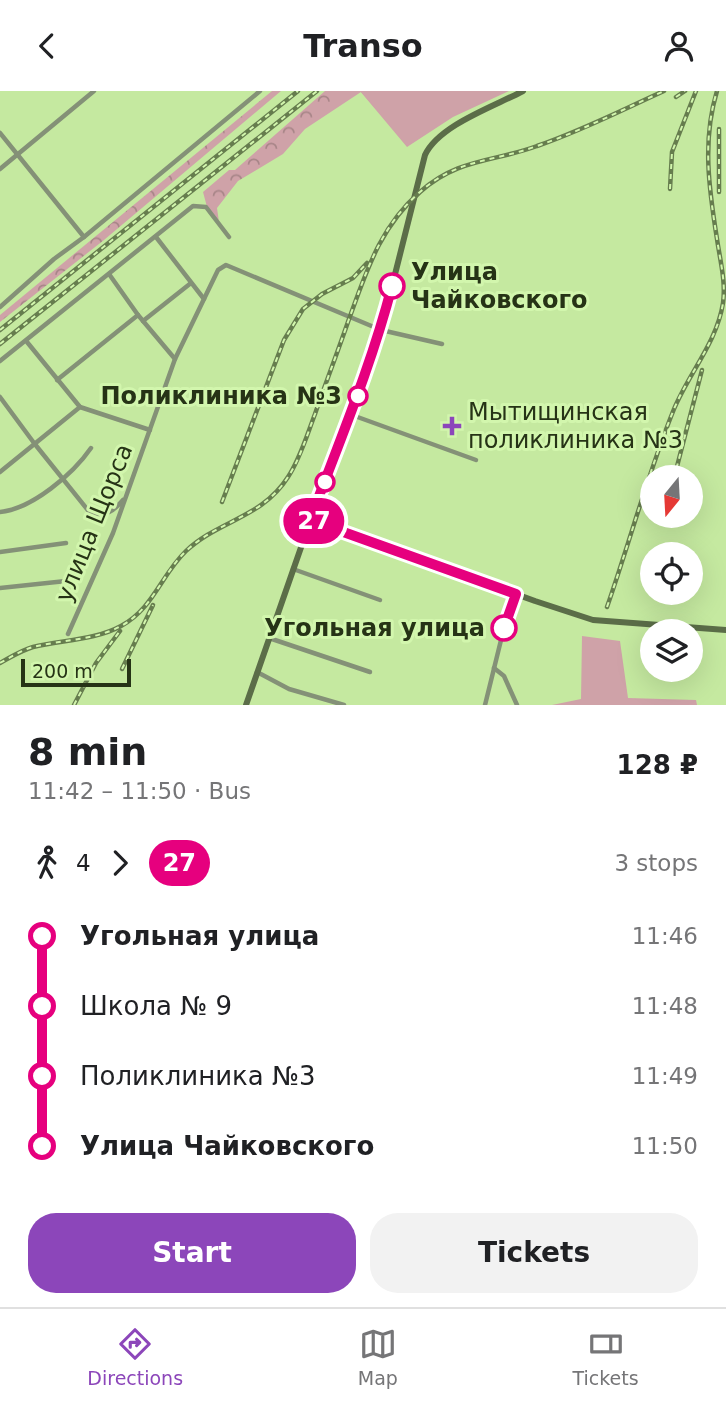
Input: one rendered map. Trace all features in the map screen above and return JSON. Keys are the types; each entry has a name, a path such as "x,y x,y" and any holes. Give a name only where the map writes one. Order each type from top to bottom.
{"street":[{"path":"0,169 94,91"},
{"path":"0,307 54,259 260,91"},
{"path":"246,705 310,520 352,415 381,330 412,199 428,148 451,128 523,91"},
{"path":"0,133 84,237"},
{"path":"0,361 193,206 206,207 229,237"},
{"path":"156,237 204,299"},
{"name":"улица Щорса","path":"68,634 113,533 175,359 218,270 226,265 381,330"},
{"path":"109,274 138,315 175,359"},
{"path":"143,321 191,283"},
{"path":"57,380 138,315"},
{"path":"381,330 442,344"},
{"path":"27,342 80,407 150,430"},
{"path":"0,397 91,514 106,515 116,509 126,496"},
{"path":"0,472 80,407"},
{"path":"352,415 476,460"},
{"path":"0,512 13,510 40,497 81,463 91,449"},
{"path":"310,520 516,594 604,622 726,629"},
{"name":"улица Щорса","path":"0,552 66,543"},
{"path":"293,569 380,600"},
{"path":"0,588 66,581"},
{"path":"485,705 503,632 516,594"},
{"path":"269,638 370,672"},
{"path":"494,668 504,675 517,705"},
{"path":"257,673 289,689 344,705"}],"green space":[{"path":"272,91 281,91 104,240 0,322 0,315"},
{"path":"325,91 383,91 375,108 361,92 305,129 283,154 238,181 217,208 219,222 207,207 203,192 229,170 235,170"},
{"path":"360,91 509,91 453,117 407,147"},
{"path":"582,636 620,641 628,698 696,700 697,705 552,705 581,699"}],"railway":[{"path":"0,330 298,91"},
{"path":"0,344 317,91"},
{"path":"0,663 33,647 90,637 121,626 132,619 149,601 186,551 212,532 253,510 278,491 300,455 376,250 406,205 420,192 434,181 462,167 553,140 664,91"},
{"path":"676,97 685,91"},
{"path":"670,189 672,152 696,91"},
{"path":"607,607 647,482 674,409 715,331 723,303 723,279 708,165 712,109 717,91"},
{"path":"719,129 719,192"},
{"path":"222,502 284,340 303,309 322,294 353,278 367,263"},
{"path":"677,465 702,370"},
{"path":"122,669 153,605"},
{"path":"74,705 96,663 120,631"}],"bus line":[{"name":"27","path":"392,286 381,330 352,415 310,520 516,594 504,628"}],"place":[{"name":"Улица Чайковского","path":"392,286"},
{"name":"Поликлиника №3","path":"358,396"},
{"name":"Мытищинская поликлиника №3","path":"452,426"},
{"name":"Угольная улица","path":"504,628"}]}
